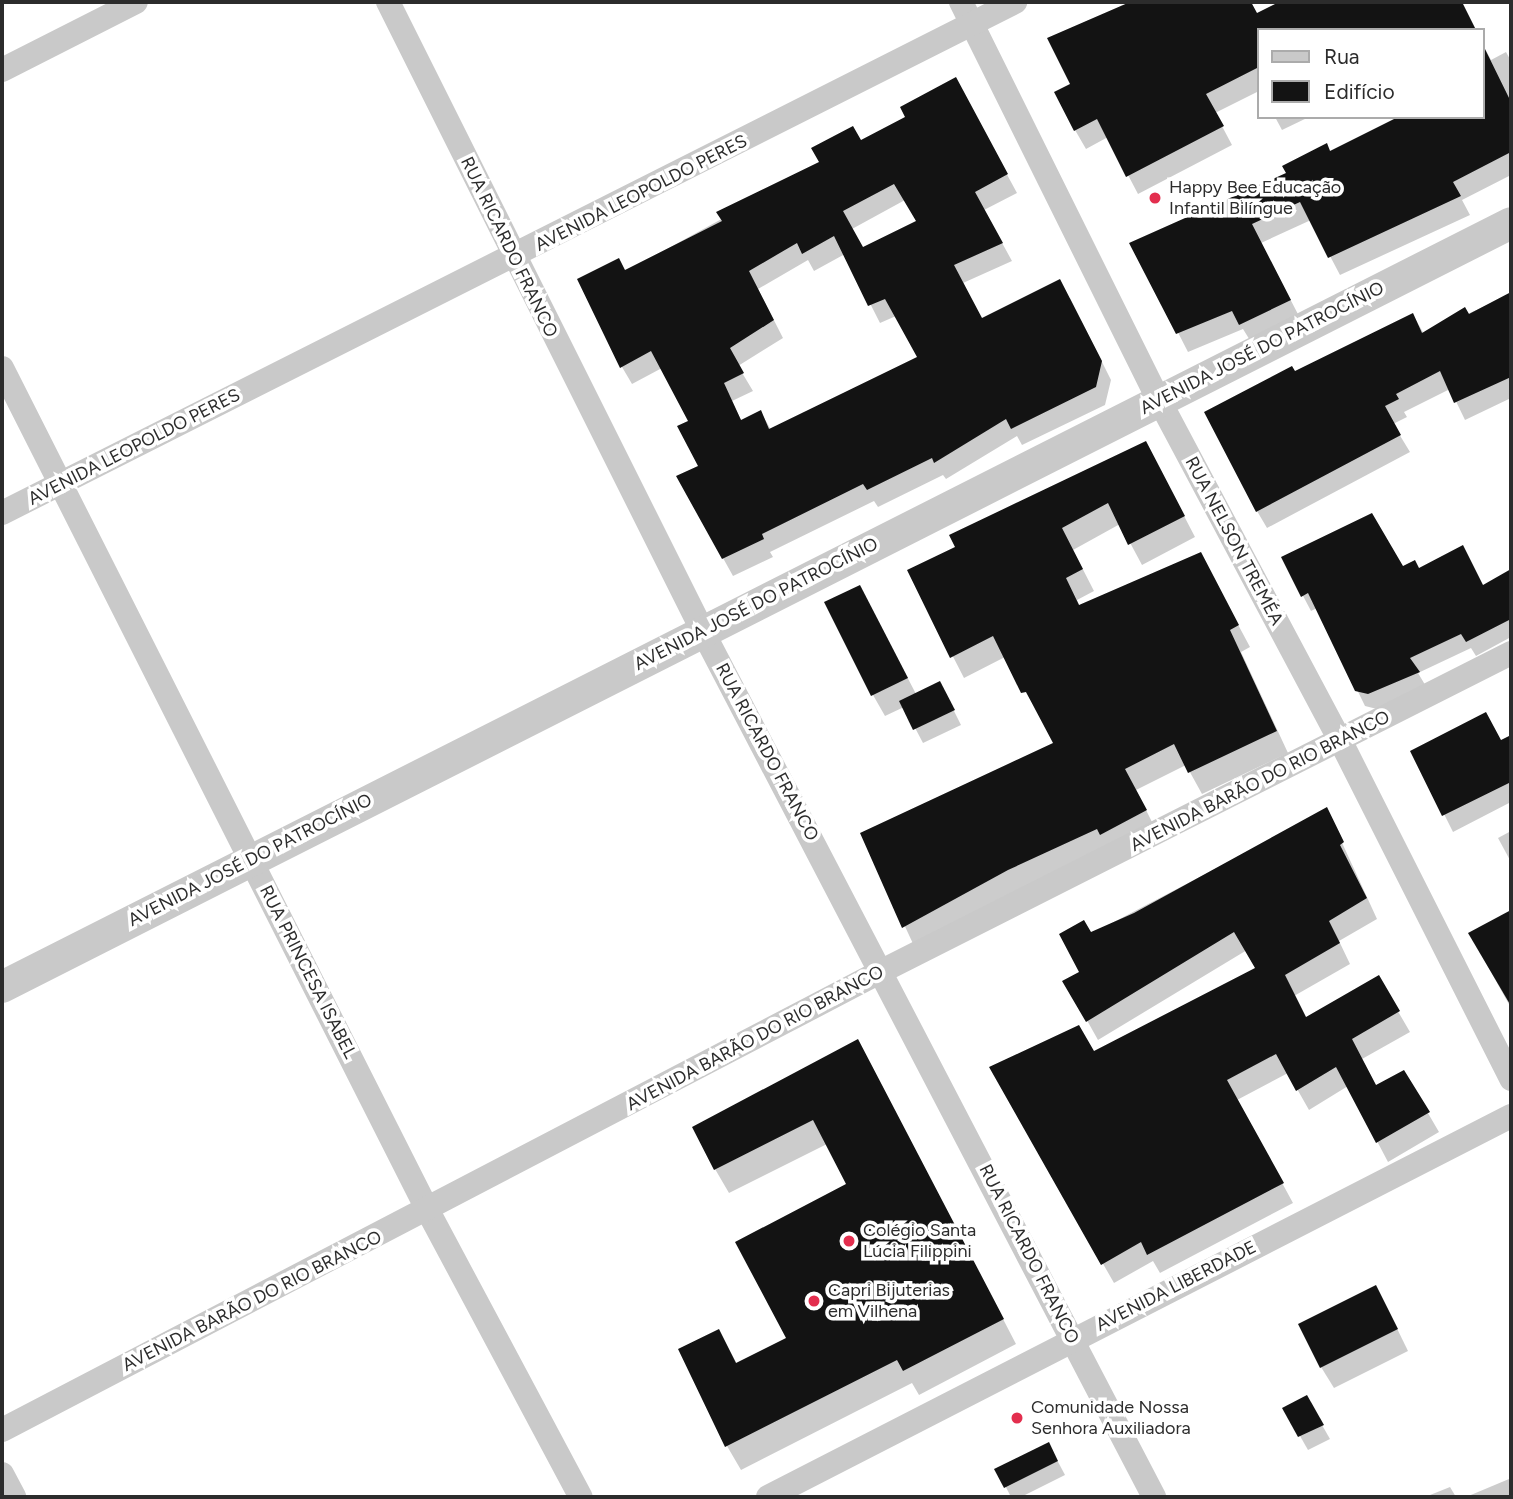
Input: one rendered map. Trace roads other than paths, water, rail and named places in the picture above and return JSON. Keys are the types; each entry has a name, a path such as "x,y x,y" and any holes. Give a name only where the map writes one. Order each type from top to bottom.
{"street":[{"path":"2,70 136,2"},
{"name":"RUA RICARDO FRANCO","path":"388,2 703,632 1154,1497"},
{"name":"AVENIDA LEOPOLDO PERES","path":"2,513 514,258 966,12 1015,2"},
{"name":"RUA NELSON TREMÉA","path":"966,12 1159,400 1340,740 1511,1079"},
{"name":"AVENIDA JOSÉ DO PATROCÍNIO","path":"2,987 251,858 1511,223"},
{"name":"RUA PRINCESA ISABEL","path":"2,368 428,1211 581,1497"},
{"name":"AVENIDA BARÃO DO RIO BRANCO","path":"2,1430 428,1211 882,971 1511,653"},
{"name":"AVENIDA LIBERDADE","path":"768,1497 1073,1338 1511,1116"},
{"path":"2,1474 14,1497"}],"place":[{"name":"Happy Bee Educação Infantil Bilíngue","path":"1155,198"},
{"name":"Colégio Santa Lúcia Filippini","path":"849,1241"},
{"name":"Capri Bijuterias em Vilhena","path":"814,1301"},
{"name":"Comunidade Nossa Senhora Auxiliadora","path":"1017,1418"}]}
